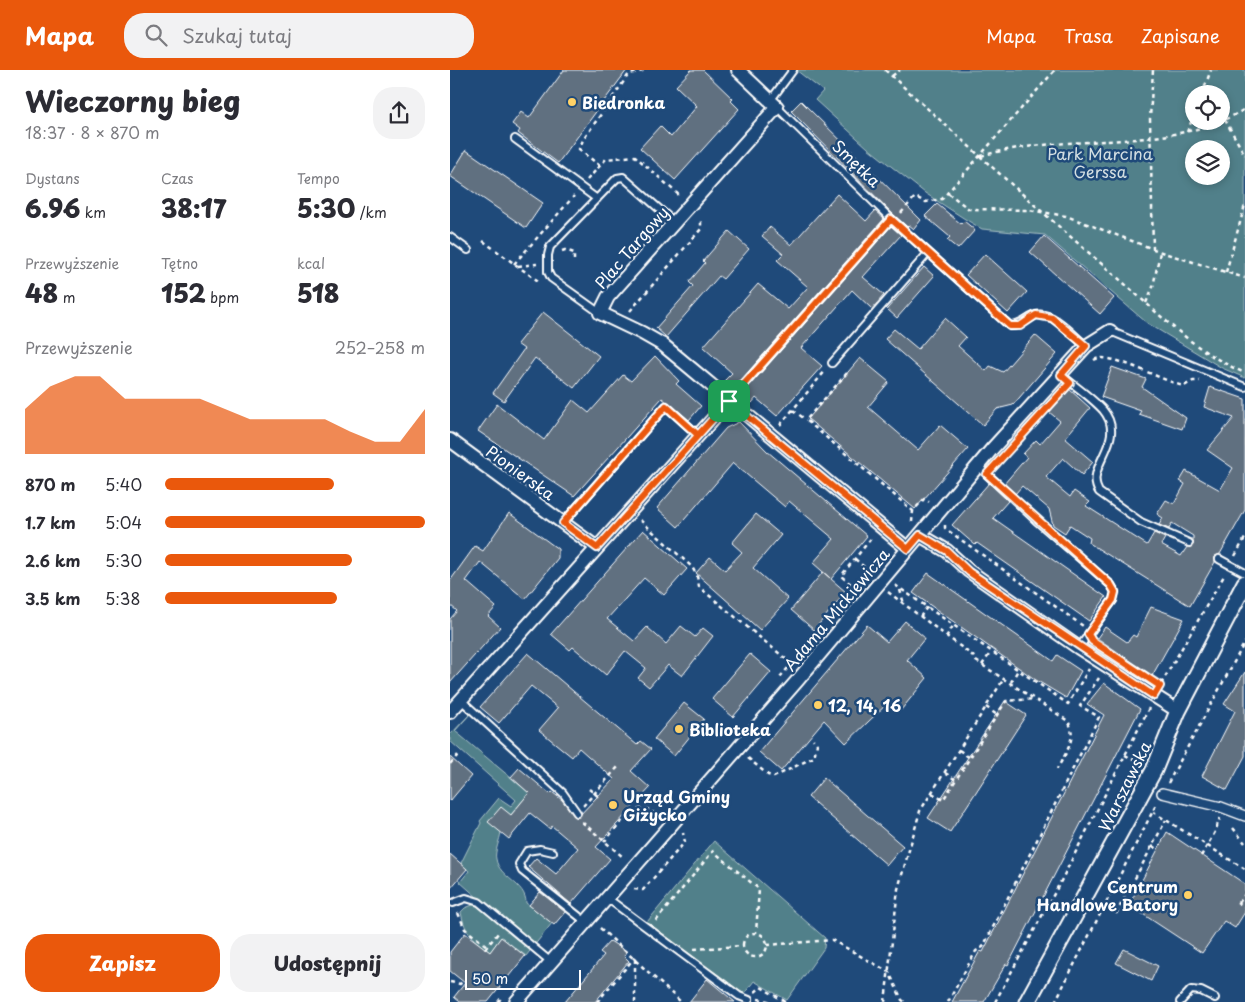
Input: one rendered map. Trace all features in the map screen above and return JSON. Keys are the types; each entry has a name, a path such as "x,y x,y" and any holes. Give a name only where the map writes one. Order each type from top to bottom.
{"street":[{"name":"Smętka","path":"738,70 773,104"},
{"name":"Plac Targowy","path":"773,104 608,297 600,313 642,332 663,345 908,549"},
{"name":"Adama Mickiewicza","path":"516,1002 551,962 592,924 607,898 778,703 908,549 916,531 978,466 1086,346 1110,331"},
{"path":"450,712 729,401"},
{"name":"Pionierska","path":"450,440 597,548"},
{"path":"916,531 947,551 969,572 1079,648 1178,711"},
{"name":"Warszawska","path":"1028,1002 1154,770 1178,711 1245,583"},
{"path":"1162,793 1221,807 1245,816"}],"lane":[{"path":"773,104 793,70"},
{"name":"Smętka","path":"773,104 892,220 1010,326 1020,326 1036,315 1044,315 1052,318 1086,346"},
{"path":"515,139 597,199"},
{"path":"600,313 551,278 547,263 550,247 617,178 622,177 674,222"},
{"path":"729,401 892,220"},
{"path":"450,237 468,250"},
{"path":"832,363 928,253"},
{"name":"Adama Mickiewicza","path":"1110,331 1245,387"},
{"path":"1061,375 1103,411 1110,423 1111,435 1108,448 1094,476 1098,492 1141,522 1189,543"},
{"path":"563,523 666,406 698,435"},
{"path":"978,466 1038,522 1111,585 1115,592 1113,600 1079,648"},
{"path":"1219,559 1245,573"},
{"path":"461,700 563,793 577,813"},
{"path":"553,852 540,849 527,851 519,864 522,872 592,924"},
{"path":"453,903 466,898 474,899 551,962"},
{"path":"607,898 739,996 752,1000"},
{"path":"1180,1002 1191,990 1202,992 1214,998"}],"path":[{"path":"600,166 579,150 583,140 629,74 647,70"},
{"path":"886,70 1042,212 1204,352 1245,372"},
{"path":"892,76 900,70"},
{"path":"892,220 915,197 922,201 934,202 942,199 1055,70"},
{"path":"1153,70 1150,136 1153,249"},
{"path":"1205,85 1211,70"},
{"path":"1230,117 1245,109"},
{"path":"1230,129 1245,155"},
{"path":"981,156 1022,146 1150,136 1193,130"},
{"path":"948,193 969,208 1042,212 1066,216 1160,252 1245,278"},
{"path":"1226,272 1245,205"},
{"path":"627,314 702,229 700,220"},
{"path":"483,241 546,286"},
{"path":"1146,303 1153,287 1160,252"},
{"path":"1091,362 1097,357 1103,357 1151,372 1175,385 1184,386 1192,380 1208,381"},
{"path":"771,436 832,363"},
{"path":"806,420 847,373"},
{"path":"792,410 913,511 916,531"},
{"path":"913,511 924,499"},
{"path":"950,519 945,528 1082,624 1088,634"},
{"path":"640,520 692,567 697,576 699,587 792,664 778,678"},
{"path":"861,584 857,589 842,576 874,535"},
{"path":"996,1002 1061,881 1154,696 1245,538"},
{"path":"855,559 870,574"},
{"path":"866,579 877,566"},
{"path":"894,584 1068,704 1092,664"},
{"path":"900,588 904,605"},
{"path":"887,592 1003,680 1011,682 1068,721 1071,726 1071,744 1057,769"},
{"path":"920,617 927,607"},
{"path":"946,636 953,626"},
{"path":"1055,1002 1162,793 1245,642"},
{"path":"982,665 991,652"},
{"path":"1011,682 1018,670"},
{"path":"948,1002 976,951 983,947 1098,717 1080,706 1103,672"},
{"path":"885,1002 898,890 920,811 1003,680"},
{"path":"932,793 943,800 1006,701 1036,699"},
{"path":"986,707 997,715"},
{"path":"747,757 768,775 774,777 811,760 817,748 813,739"},
{"path":"959,750 970,758"},
{"path":"450,764 458,756"},
{"path":"618,767 577,813 585,825 623,857"},
{"path":"944,772 956,780"},
{"path":"589,789 598,797"},
{"path":"604,842 630,814 640,809 649,809 659,816"},
{"path":"653,823 664,810"},
{"path":"1153,812 1208,844 1245,869"},
{"path":"1116,914 1166,820"},
{"path":"1201,856 1219,824"},
{"path":"1233,828 1245,843"},
{"path":"1152,846 1157,848"},
{"path":"617,864 629,850"},
{"path":"649,929 713,851 759,889 756,933"},
{"path":"1245,894 1238,902 1245,907"},
{"path":"453,903 465,929 486,947 505,924"},
{"path":"592,924 635,957 681,1002"},
{"path":"756,933 764,937 767,945 765,953 758,958 749,957 742,946 746,936 756,933"},
{"path":"767,945 832,940 889,972 903,1001"},
{"path":"678,950 742,946"},
{"path":"597,1002 635,957"},
{"path":"635,957 635,1002"},
{"path":"450,982 460,984 463,981"},
{"path":"739,996 746,996 761,987 786,1002"},
{"path":"752,1000 764,999 773,1002"}],"green space":[{"name":"Park Marcina Gerssa","path":"796,70 1245,70 1245,378 1222,368 1147,323 1045,235 982,229 965,219 925,193 868,148 815,100 823,91"},
{"path":"470,714 455,731 529,793 498,830 501,832 496,849 498,866 522,890 526,903 552,923 526,956 501,937 490,952 467,931 461,912 465,908 478,903 478,898 460,882 469,871 461,863 481,823 480,821 499,798 511,806 516,800 450,741 450,735"},
{"path":"714,841 825,938 824,948 787,1000 754,981 744,994 647,922"}],"building":[{"name":"Biedronka","path":"564,70 627,70 558,163 518,133 520,130 512,124 521,112 529,118"},
{"path":"691,70 703,70 733,99 731,101 739,109 675,180 640,148 660,126 671,137 697,106 676,86"},
{"path":"801,101 921,220 914,229 909,225 907,227 894,215 791,111"},
{"path":"466,150 543,203 526,228 450,176"},
{"path":"837,194 866,221 875,211 884,219 734,388 725,380 732,373 703,347 758,284 788,309 808,287 777,260 783,254 762,236 770,227 791,245"},
{"path":"937,204 961,224 964,221 975,230 958,249 947,240 950,237 925,216"},
{"path":"891,226 901,235 863,277 884,295 872,309 852,290 801,348 822,366 777,416 756,398 752,403 742,394"},
{"path":"729,231 749,249 723,279 719,276 666,337 656,328 693,286 689,282 705,263 703,261"},
{"path":"1044,236 1114,298 1100,314 1030,252"},
{"path":"985,254 1027,292 1008,313 966,275"},
{"path":"924,267 934,276 897,318 887,309"},
{"path":"543,312 599,356 574,388 535,358 504,401 493,393 524,349 517,344"},
{"path":"945,318 966,337 958,346 986,371 990,366 1003,372 1035,335 1057,354 1013,405 997,409 983,425 885,339 894,329 918,349"},
{"path":"655,356 679,381 676,384 701,406 689,420 662,398 574,496 478,431 497,404 544,440 573,400 589,413 623,375 631,381"},
{"path":"860,358 889,382 868,407 918,450 940,425 968,449 915,509 808,419"},
{"path":"1112,367 1146,379 1142,387 1186,418 1182,429 1139,414 1141,411 1101,397"},
{"path":"1210,387 1245,399 1245,510 1220,554 1215,556 1215,562 1190,606 1089,543 1090,538 1070,525 1065,533 1053,525 1049,509 1022,486 1015,494 1004,484 1027,457 1023,454 1036,440 1040,444 1060,421 1049,412 1069,389 1090,408 1065,438 1093,462 1082,475 1063,458 1046,477 1070,497 1074,491 1090,502 1086,506 1147,545 1154,533 1165,538 1161,545 1181,556 1187,547 1193,545 1193,536 1172,523 1169,529 1159,525 1163,518 1157,514 1166,500 1174,504 1185,484 1180,481 1186,471 1220,490 1233,468 1207,450 1234,418 1204,407"},
{"path":"739,422 767,451 867,536 831,579 846,592 814,630 791,610 823,572 830,578 813,563 834,539 789,501 785,507 733,463 678,527 657,508 726,428"},
{"path":"989,483 1008,501 993,518 1106,597 1089,621 977,543 975,545 952,525"},
{"path":"509,513 558,549 558,558 525,599 480,562 466,581 496,607 488,616 500,627 450,683 450,619 457,611 450,605 450,581 475,546 483,551"},
{"path":"756,514 781,535 753,568 788,599 760,630 696,573 710,557 725,570 742,552 732,543"},
{"path":"643,530 687,569 664,595 644,578 607,619 634,641 647,627 666,644 681,626 695,637 703,628 713,636 682,676 668,665 649,687 638,678 646,668 625,651 606,675 573,647 570,650 551,634"},
{"path":"928,573 1053,661 1057,655 1081,671 1066,698 1036,680 913,593"},
{"path":"1151,607 1184,619 1152,676 1097,638 1105,627 1127,642 1133,635 1136,637"},
{"path":"905,621 925,638 907,660 927,678 901,710 890,701 846,743 824,720 781,771 759,752 867,625 887,642"},
{"path":"528,653 637,745 641,741 651,749 631,771 650,788 596,847 610,859 571,904 528,867 536,858 556,874 578,848 552,826 550,829 530,813 509,839 488,822 501,807 511,815 529,793 511,777 519,768 550,794 552,792 562,800 577,818 614,779 579,748 572,757 539,730 558,708 531,686 499,723 480,707"},
{"path":"750,654 771,672 733,717 712,699"},
{"path":"1245,672 1245,756 1227,790 1202,776 1235,711 1224,704"},
{"path":"1104,683 1140,709 1008,965 1006,964 984,1002 952,1002 980,951 983,952 1104,715 1087,704"},
{"path":"1005,701 1026,715 950,832 928,818"},
{"name":"Biblioteka","path":"684,703 704,719 674,756 654,739"},
{"path":"450,757 471,776 450,801"},
{"path":"824,778 903,846 887,865 808,797"},
{"name":"Centrum Handlowe Batory","path":"1167,832 1245,884 1245,912 1235,928 1224,921 1202,953 1129,905"},
{"path":"450,854 467,869 450,889"},
{"path":"540,892 565,912 554,925 529,905"},
{"path":"465,933 490,952 501,937 525,956 488,1002 460,1002 454,997 465,983 450,971 450,952"},
{"path":"610,941 627,952 624,956 629,961 595,1002 565,1002 604,955 600,952"},
{"path":"1124,949 1158,966 1151,981 1116,963"},
{"path":"707,979 735,1002 689,1002"}],"place":[{"name":"Biedronka","path":"572,102"},
{"name":"12, 14, 16","path":"818,705"},
{"name":"Biblioteka","path":"679,729"},
{"name":"Urząd Gminy Giżycko","path":"613,805"},
{"name":"Centrum Handlowe Batory","path":"1188,895"}],"route":[{"path":"729,401 698,435 666,406 563,523 597,548 729,401 908,549 920,535 947,551 969,572 1079,648 1154,696 1160,686 1092,641 1088,634 1113,600 1115,592 1111,585 1038,522 987,474 1070,383 1061,375 1086,346 1052,318 1036,315 1020,326 1010,326 891,219 729,401"}]}
